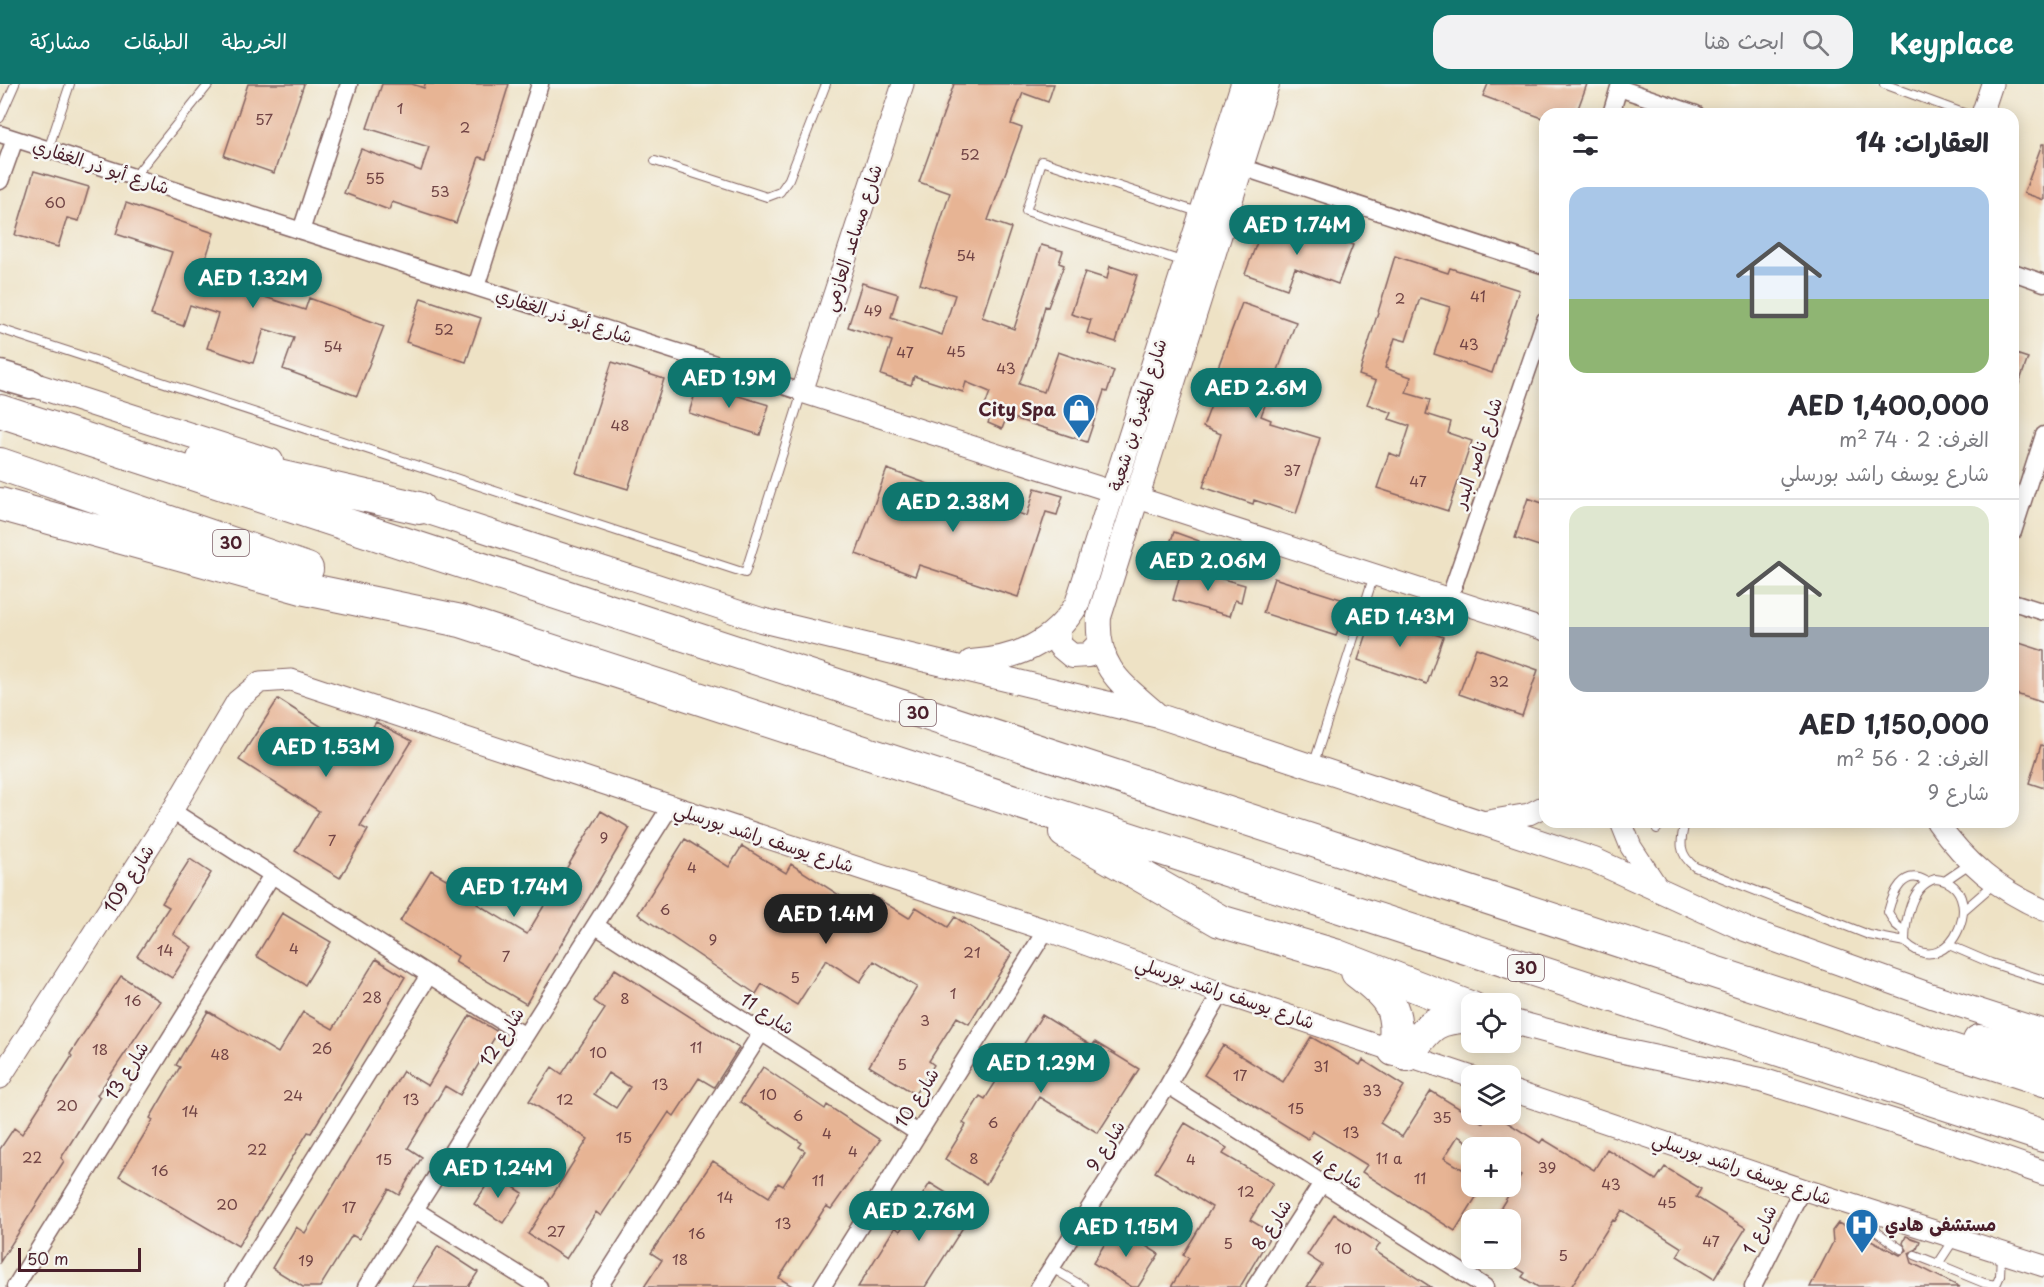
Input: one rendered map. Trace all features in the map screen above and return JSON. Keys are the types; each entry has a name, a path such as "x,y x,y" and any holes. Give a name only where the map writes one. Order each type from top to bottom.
{"highway":[{"path":"0,375 31,384"},
{"path":"0,411 418,508"},
{"name":"30","path":"0,411 1445,886 2044,1080"},
{"name":"30","path":"0,465 461,621 2044,1136"},
{"path":"7,507 306,589 461,621"},
{"path":"1007,799 1221,921 1335,955 1461,1004"},
{"path":"1335,955 1387,998 1396,1020 1400,1052"},
{"path":"1837,1012 2044,1054"},
{"path":"1400,1052 1434,1023 1448,1017 1461,1017"}],"main road":[{"name":"شارع المغيرة بن شعبة","path":"950,664 997,661 1040,644 1068,620 1077,604 1125,495 1230,163 1243,84"},
{"name":"شارع المغيرة بن شعبة","path":"1159,716 1112,675 1099,644 1103,599 1125,495 1201,213 1230,163 1267,84"},
{"path":"31,384 761,620 1159,716 1594,860 1745,929 1932,996 2044,1032"},
{"path":"1057,630 1060,646 1072,656 1088,655 1099,644"},
{"path":"1521,1024 1614,1049 1761,1080 1911,1126 2044,1173"}],"street":[{"path":"302,231 349,84"},
{"path":"476,287 540,84"},
{"name":"شارع مساعد العازمي","path":"802,392 903,84"},
{"path":"1984,108 1992,84"},
{"path":"1613,108 1620,86 1680,108"},
{"name":"شارع أبو ذر الغفاري","path":"0,181 7,136 1539,628"},
{"path":"1230,163 1539,264"},
{"path":"2019,274 2044,283"},
{"name":"شارع ناصر البدر","path":"1449,599 1539,337"},
{"path":"0,360 31,384"},
{"path":"2019,513 2044,435"},
{"path":"2019,604 2044,612"},
{"name":"شارع يوسف راشد بورسلي","path":"260,682 291,680 1046,930 1221,993 1461,1073"},
{"name":"شارع 109","path":"0,1078 172,811 237,701 260,682"},
{"name":"شارع 12","path":"366,1287 670,807"},
{"path":"1482,822 1529,814 1539,809"},
{"path":"172,811 525,1036"},
{"path":"1623,828 1630,847 1660,891"},
{"path":"1941,828 1971,863 1995,883 2013,897 2044,910"},
{"name":"شارع 13","path":"15,1287 272,875"},
{"name":"شارع 11","path":"596,926 918,1133"},
{"name":"شارع 10","path":"822,1287 1046,930"},
{"path":"234,1287 429,975"},
{"name":"شارع 9","path":"1039,1287 1168,1085 1221,993"},
{"path":"599,1287 761,1033"},
{"name":"شارع 4","path":"1168,1085 1482,1286"},
{"name":"شارع يوسف راشد بورسلي","path":"1521,1094 1802,1190 2044,1266"},
{"name":"شارع 8","path":"1255,1287 1322,1183"},
{"name":"شارع 1","path":"1753,1287 1802,1190"},
{"path":"415,1210 539,1287"}],"lane":[{"path":"0,118 15,84"},
{"path":"48,150 70,84"},
{"path":"133,177 209,84"},
{"path":"655,161 767,197 780,192 789,179 826,84"},
{"path":"1884,84 1950,108"},
{"path":"1186,262 1026,211 1042,161 1201,213"},
{"path":"0,329 745,573 802,392"},
{"path":"1313,766 1374,574"},
{"path":"1685,828 1680,851 1685,860 1695,867 1869,934 1905,942 1926,953 1940,952 1950,945 1964,910 1995,883"},
{"path":"1905,932 1895,924 1888,912 1897,887 1906,879 1918,877 1926,881 1946,880 1971,863"},
{"path":"1946,880 1960,892 1964,910"},
{"path":"1905,942 1905,932 1917,891 1926,881"},
{"path":"1950,945 1991,963 2044,980"},
{"path":"1864,1209 1877,1232 1901,1249"},
{"path":"1938,1264 1955,1238"},
{"path":"1915,1255 1984,1283 1996,1285 2000,1276 2001,1253"},
{"path":"1052,1268 1084,1287"}],"building":[{"path":"248,84 304,84 274,173 224,156"},
{"path":"382,84 412,84 424,88 425,84 509,84 486,159 479,157 456,223 392,202 389,210 344,193 361,149 421,171 429,147 367,128"},
{"path":"954,84 1054,84 1048,102 1023,93 1011,124 1022,128 988,220 1011,228 982,317 1014,329 1041,245 1063,251 1059,263 1064,265 1048,307 1045,306 1037,337 1019,384 1044,392 1058,352 1114,371 1107,392 1104,391 1087,442 1007,416 1002,429 988,423 993,409 985,406 990,392 966,382 963,392 914,376 911,385 881,375 892,341 848,327 862,283 898,294 891,317 942,335 955,295 920,284 950,193 919,182"},
{"path":"1488,84 1587,84 1578,108 1539,108 1539,117 1483,96"},
{"path":"2042,144 2044,144 2044,200 2024,193"},
{"path":"34,171 89,187 79,221 67,218 58,247 15,235"},
{"path":"126,203 214,233 200,276 305,310 309,298 384,326 357,396 283,369 294,338 264,329 253,363 207,348 218,314 190,305 183,326 151,315 172,252 116,234"},
{"path":"1264,224 1291,234 1295,224 1353,245 1338,284 1295,268 1287,289 1245,274"},
{"path":"1395,256 1448,273 1450,268 1519,290 1492,373 1434,354 1450,307 1420,298 1406,341 1395,338 1385,368 1411,377 1406,393 1430,400 1426,414 1451,422 1448,433 1472,441 1448,511 1377,488 1389,453 1400,457 1410,426 1389,419 1392,413 1367,404 1376,381 1359,375"},
{"path":"1110,266 1137,275 1116,342 1087,333 1091,320 1071,314 1085,272 1107,279"},
{"path":"421,298 481,318 466,362 406,342"},
{"path":"1242,303 1296,322 1261,416 1271,420 1270,423 1320,438 1296,514 1254,500 1253,504 1203,487 1221,434 1203,427 1220,381 1214,378"},
{"path":"2019,355 2028,358 2019,384"},
{"path":"612,362 664,379 628,489 576,473"},
{"path":"698,384 769,405 760,435 689,413"},
{"path":"887,469 961,496 1027,516 1035,488 1063,496 1057,515 1046,512 1018,597 919,565 915,576 856,554"},
{"path":"1528,498 1539,502 1539,546 1515,538"},
{"path":"1174,532 1199,541 1194,555 1169,546"},
{"path":"1182,568 1245,585 1241,602 1235,600 1230,616 1173,600"},
{"path":"1274,578 1347,601 1336,636 1263,613"},
{"path":"1374,613 1443,637 1427,684 1358,660"},
{"path":"2019,643 2044,651 2044,703 2019,695"},
{"path":"1476,648 1538,670 1522,716 1459,694"},
{"path":"278,699 358,750 376,722 412,741 360,826 368,830 340,878 295,851 319,811 239,760"},
{"path":"2041,745 2044,746 2044,788 2029,783"},
{"path":"601,811 630,828 526,1004 455,962 458,956 400,921 431,870 480,899 477,904 527,934"},
{"path":"685,839 729,867 742,846 786,873 791,864 862,910 872,895 909,918 916,907 948,927 955,917 1012,953 969,1024 957,1017 929,1061 934,1065 915,1094 869,1066 917,987 874,961 860,982 826,960 797,1005 762,984 756,994 638,914"},
{"path":"190,859 211,873 173,934 192,947 172,978 137,956 169,907 162,903"},
{"path":"282,913 331,942 305,985 256,956"},
{"path":"376,959 405,977 311,1133 308,1132 238,1246 119,1176 153,1120 150,1118 180,1067 176,1065 208,1011 278,1053 303,1012 333,1029"},
{"path":"615,969 739,1048 714,1087 699,1078 674,1116 669,1112 601,1216 596,1212 566,1259 528,1234 588,1139 529,1101 552,1067 562,1074 605,1009 594,1001","holes":["608,1073 630,1087 616,1108 594,1094"]},
{"path":"121,976 160,1001 97,1095 100,1097 61,1158 64,1161 0,1262 0,1149 14,1128 22,1134 72,1056 70,1054"},
{"path":"470,1015 498,1032 460,1095 445,1086 408,1148 422,1157 399,1195 389,1189 359,1239 352,1235 320,1287 303,1287 272,1268 296,1227 305,1233 403,1071 428,1086"},
{"path":"1042,1015 1092,1046 1095,1042 1139,1069 1098,1133 1039,1097 986,1184 945,1159 966,1125 963,1123 980,1096 985,1099 1007,1064 1010,1066"},
{"path":"1311,1037 1360,1065 1363,1060 1404,1086 1380,1123 1402,1137 1431,1091 1461,1109 1461,1125 1511,1125 1540,1143 1543,1139 1594,1170 1607,1149 1656,1180 1665,1167 1701,1189 1696,1197 1746,1228 1714,1279 1677,1256 1682,1248 1622,1210 1615,1221 1613,1220 1571,1287 1538,1287 1522,1277 1525,1273 1518,1269 1521,1269 1521,1209 1500,1209 1507,1197 1521,1197 1521,1137 1461,1138 1458,1136 1444,1158 1461,1168 1461,1197 1476,1197 1469,1209 1461,1209 1461,1221 1455,1231 1362,1172 1367,1165 1312,1131 1308,1139 1204,1075 1223,1045 1283,1082"},
{"path":"763,1067 825,1109 827,1105 880,1140 831,1209 826,1206 779,1278 794,1287 644,1287 662,1260 651,1253 713,1161 769,1197 778,1183 783,1186 805,1151 799,1147 802,1143 740,1102"},
{"path":"1185,1123 1227,1148 1223,1154 1273,1183 1250,1220 1272,1233 1240,1287 1171,1287 1189,1258 1183,1255 1212,1207 1155,1172"},
{"path":"494,1174 523,1193 503,1223 474,1204"},
{"path":"930,1183 974,1210 925,1287 858,1287 895,1227 900,1231"},
{"path":"1334,1214 1380,1244 1375,1251 1431,1287 1307,1287 1322,1265 1307,1255"},
{"path":"1838,1223 1900,1255 1907,1250 1903,1243 1906,1236 1920,1241 1917,1249 1909,1253 1912,1263 1960,1287 1810,1287 1833,1242 1832,1231"},
{"path":"1115,1227 1159,1254 1138,1287 1132,1287 1093,1263"},
{"path":"438,1246 478,1272 468,1287 412,1287"}],"place":[{"name":"City Spa","path":"1079,439"},
{"name":"مستشفى هادي","path":"1862,1254"}]}
